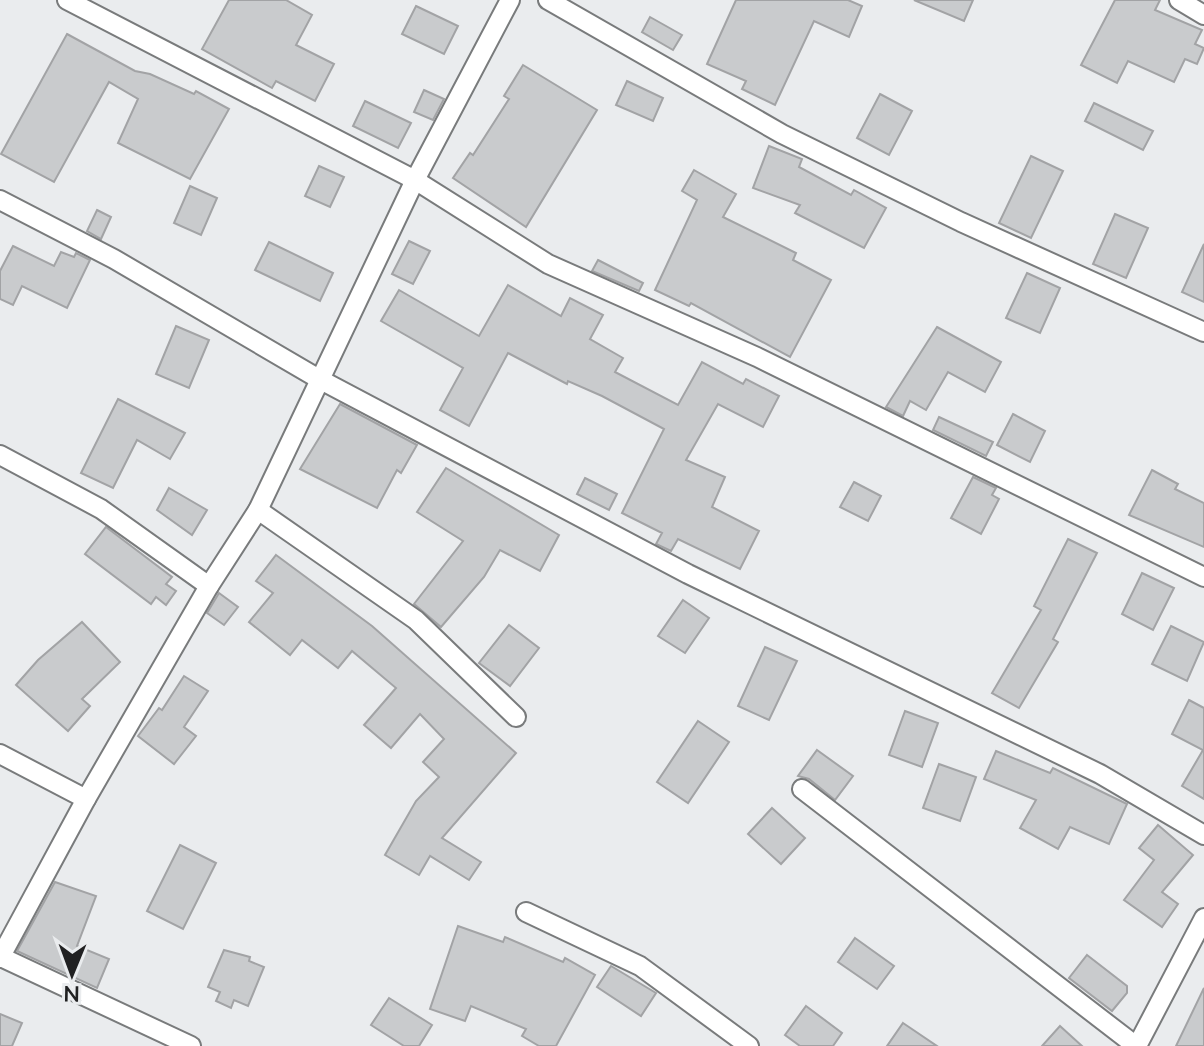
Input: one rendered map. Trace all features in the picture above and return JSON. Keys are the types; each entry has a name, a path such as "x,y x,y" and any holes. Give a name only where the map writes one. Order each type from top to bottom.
{"street":[{"path":"67,0 415,180 548,264 757,357 1204,577"},
{"path":"191,1046 0,957 86,799 209,586 258,510 415,180 510,0"},
{"path":"548,0 782,134 961,222 1150,304 1204,332"},
{"path":"1179,0 1204,15"},
{"path":"0,200 114,259 319,379 688,574 1100,774 1204,835"},
{"path":"0,455 101,509 209,586"},
{"path":"258,510 416,620 516,717"},
{"path":"0,754 86,799"},
{"path":"802,789 1136,1046 1204,918"},
{"path":"526,912 640,966 740,1043"}],"building":[{"path":"229,0 286,0 312,15 296,45 334,64 315,101 276,81 272,88 202,49"},
{"path":"736,0 848,0 862,6 849,37 814,21 775,105 742,89 746,81 707,64"},
{"path":"914,0 973,0 964,21"},
{"path":"1115,0 1160,0 1155,10 1202,30 1195,44 1204,48 1197,64 1185,59 1174,82 1128,61 1117,83 1081,65"},
{"path":"416,6 458,26 444,54 402,34"},
{"path":"650,17 682,35 673,50 642,32"},
{"path":"67,34 135,71 150,74 194,94 196,91 229,109 190,179 118,143 138,99 109,82 54,182 1,154"},
{"path":"523,65 597,110 526,227 453,178 470,153 473,155 509,99 504,96"},
{"path":"627,81 663,98 653,121 616,105"},
{"path":"424,90 444,99 433,120 414,112"},
{"path":"880,94 912,111 889,155 857,138"},
{"path":"365,101 411,123 398,148 353,126"},
{"path":"1094,103 1153,131 1143,150 1085,121"},
{"path":"769,146 802,159 799,167 851,195 854,190 886,208 864,248 795,213 800,205 753,188"},
{"path":"1031,156 1063,171 1031,238 999,223"},
{"path":"319,166 344,177 330,207 305,196"},
{"path":"694,170 736,194 723,217 796,253 793,260 831,280 790,357 691,303 689,306 655,290 697,200 682,191"},
{"path":"190,186 217,198 201,235 174,223"},
{"path":"97,210 111,217 101,239 87,231"},
{"path":"1115,214 1148,228 1126,278 1093,264"},
{"path":"409,241 430,251 413,284 392,274"},
{"path":"269,242 333,273 320,301 255,270"},
{"path":"1204,244 1204,302 1182,292"},
{"path":"13,246 54,266 61,252 74,257 76,253 90,260 67,308 22,286 13,305 0,299 0,271"},
{"path":"598,260 643,283 639,291 592,271"},
{"path":"1027,273 1060,288 1040,333 1006,318"},
{"path":"508,285 561,316 570,298 603,315 590,339 623,358 615,372 678,405 702,362 743,384 746,379 779,396 763,427 718,404 686,460 725,477 712,507 759,531 740,569 678,539 671,551 656,544 662,533 622,513 664,429 602,396 568,381 567,384 508,353 469,426 440,410 463,368 381,321 399,290 479,336"},
{"path":"176,326 209,340 189,388 156,374"},
{"path":"937,327 1001,362 985,392 948,372 926,410 910,401 903,416 886,407"},
{"path":"118,399 185,433 170,459 137,440 113,488 81,473"},
{"path":"340,404 417,445 401,473 397,470 377,508 300,469"},
{"path":"1013,414 1045,431 1030,462 997,445"},
{"path":"939,417 993,442 986,456 933,430"},
{"path":"446,468 559,535 540,571 500,550 484,577 441,627 414,604 463,541 417,512"},
{"path":"1152,470 1178,484 1175,489 1204,503 1204,547 1129,515"},
{"path":"973,477 996,488 992,495 999,499 981,534 951,518"},
{"path":"585,478 617,494 609,510 577,494"},
{"path":"854,482 881,496 868,521 840,507"},
{"path":"169,488 207,510 192,535 157,510"},
{"path":"106,527 172,577 166,584 176,591 166,605 156,597 151,604 85,554"},
{"path":"1068,539 1097,553 1053,639 1058,642 1019,708 992,693 1041,610 1034,606"},
{"path":"276,555 372,626 516,753 442,838 481,862 469,880 430,856 419,875 385,855 416,801 439,777 423,762 444,739 420,714 391,748 364,725 396,688 352,651 338,668 302,640 290,655 249,622 273,593 256,581"},
{"path":"1142,573 1174,588 1153,630 1122,614"},
{"path":"219,593 238,607 224,625 207,613"},
{"path":"683,600 709,618 685,653 658,636"},
{"path":"82,622 120,662 82,699 90,706 68,731 16,685 38,660"},
{"path":"509,625 539,648 510,686 479,663"},
{"path":"1171,626 1204,642 1187,681 1152,664"},
{"path":"765,647 797,661 769,720 738,706"},
{"path":"184,676 208,691 184,727 196,736 174,764 138,736 159,708 162,710"},
{"path":"1189,700 1204,708 1204,799 1182,786 1203,750 1172,734"},
{"path":"905,711 938,723 922,767 889,755"},
{"path":"698,721 729,742 688,803 657,782"},
{"path":"817,750 853,776 835,800 809,779 798,776"},
{"path":"996,751 1050,773 1053,768 1127,804 1109,844 1070,827 1058,849 1020,828 1036,800 984,779"},
{"path":"939,764 976,777 960,821 923,808"},
{"path":"772,808 805,838 781,864 748,834"},
{"path":"1158,825 1193,855 1162,892 1178,904 1162,927 1124,900 1154,860 1139,848"},
{"path":"180,845 216,863 183,929 147,911"},
{"path":"55,882 96,896 77,946 109,959 97,988 17,951"},
{"path":"458,926 503,942 505,937 563,962 565,958 595,975 556,1046 539,1046 522,1036 526,1029 471,1006 465,1021 430,1009"},
{"path":"855,938 894,966 877,989 838,962"},
{"path":"224,950 250,957 249,961 264,967 248,1006 234,1000 231,1008 216,1001 220,992 208,987"},
{"path":"1087,955 1127,986 1127,993 1112,1011 1069,978"},
{"path":"611,966 656,993 641,1016 597,987"},
{"path":"1204,988 1204,1046 1176,1046"},
{"path":"389,998 432,1025 419,1046 404,1046 371,1025"},
{"path":"806,1006 842,1033 833,1046 800,1046 785,1035"},
{"path":"0,1014 22,1023 12,1046 0,1046"},
{"path":"903,1023 937,1046 887,1046"},
{"path":"1060,1026 1082,1046 1042,1046"}]}
